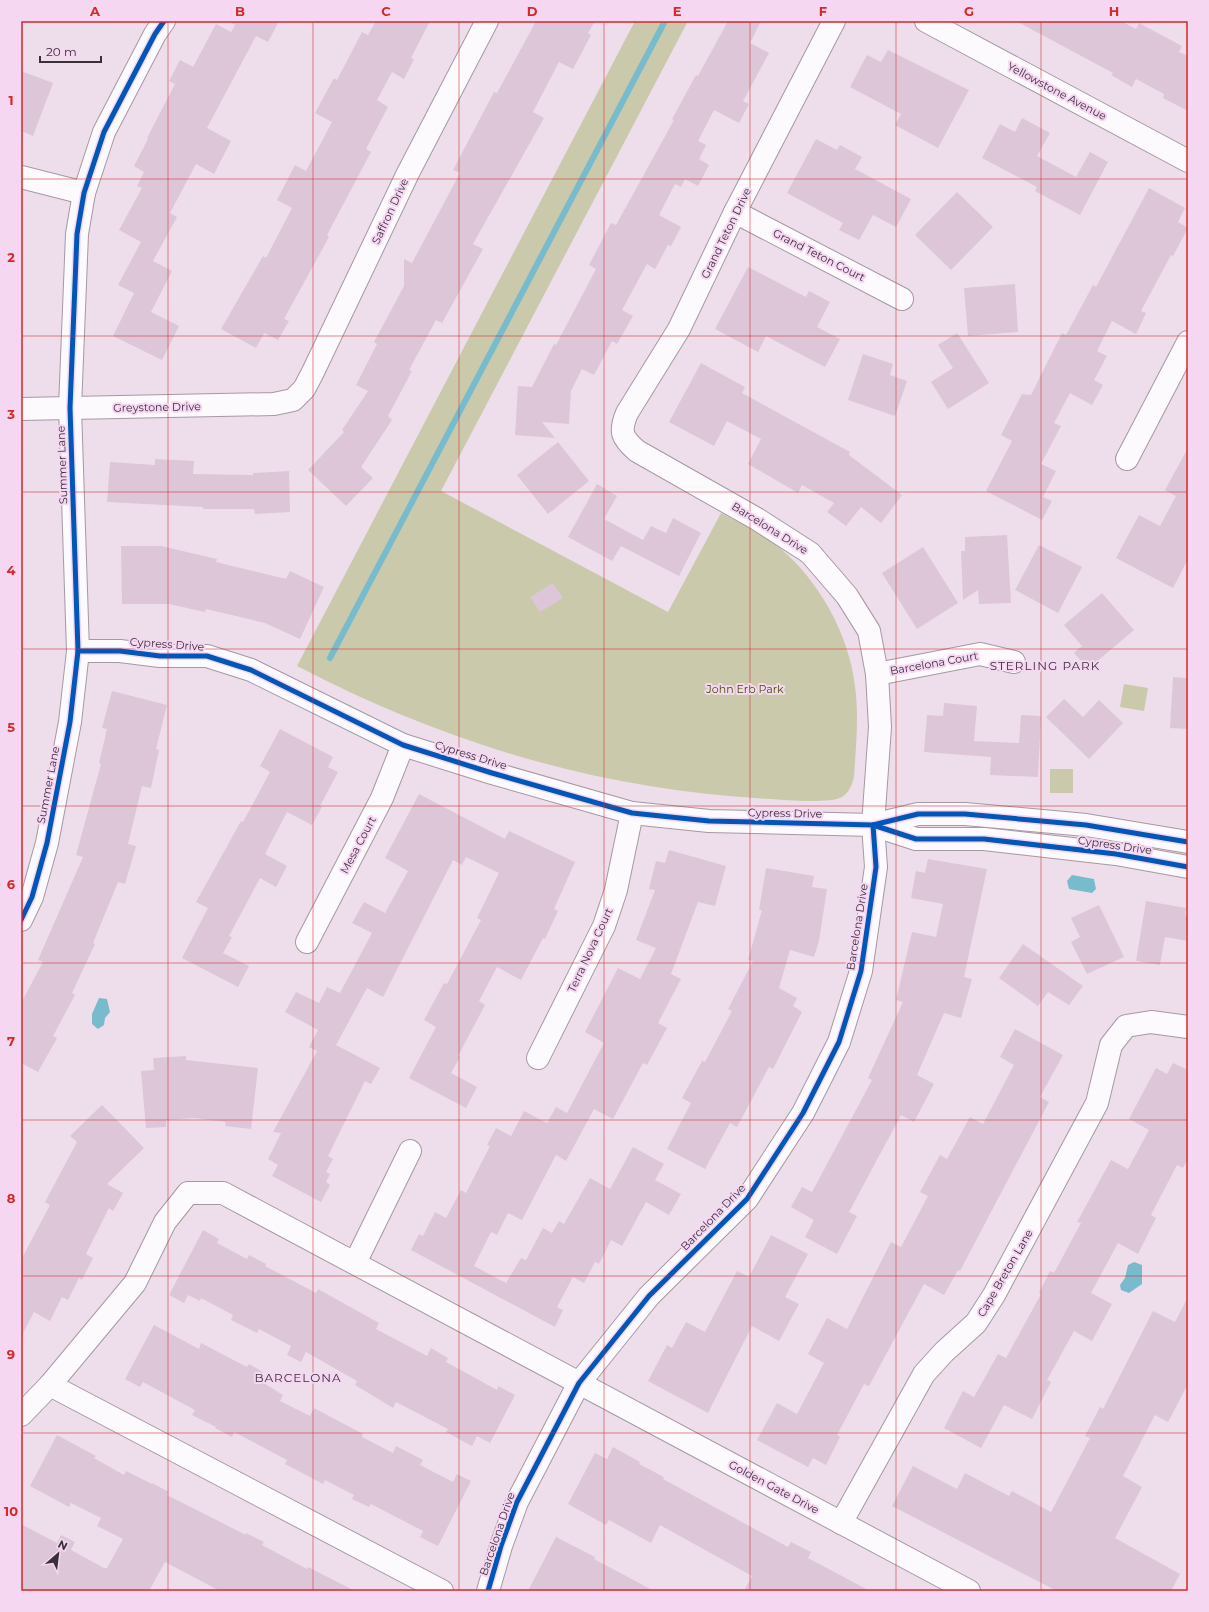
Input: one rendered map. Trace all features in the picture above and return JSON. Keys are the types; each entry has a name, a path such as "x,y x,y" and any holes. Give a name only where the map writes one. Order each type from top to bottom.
{"street":[{"name":"Summer Lane","path":"21,920 32,897 47,843 70,722 78,650 70,408 77,234 84,193 104,132 155,34 164,21"},
{"name":"Saffron Drive","path":"293,400 304,389 312,374 408,173 487,21"},
{"name":"Grand Teton Drive","path":"628,443 623,434 622,425 627,413 679,329 735,212 834,21"},
{"name":"Yellowstone Avenue","path":"926,21 1188,161"},
{"path":"21,177 84,193"},
{"name":"Grand Teton Court","path":"735,212 902,299"},
{"path":"1127,458 1188,342"},
{"name":"Greystone Drive","path":"21,408 274,404 293,400"},
{"name":"Barcelona Drive","path":"488,1591 501,1546 517,1502 579,1383 649,1296 747,1199 803,1113 839,1042 861,971 876,867 873,825 880,727 877,674 869,631 847,596 810,553 757,519 638,451 628,443"},
{"name":"Cypress Drive","path":"78,650 120,651 160,656 207,656 251,670 403,744 492,773 632,813 708,821 873,825 918,814 965,814 1086,825 1188,842"},
{"name":"Barcelona Court","path":"877,674 980,654 1014,662"},
{"name":"Mesa Court","path":"308,942 382,798 403,744"},
{"name":"Terra Nova Court","path":"538,1058 604,926 616,890 632,813"},
{"name":"Cypress Drive","path":"873,825 916,839 984,839 1116,854 1188,867"},
{"name":"Cape Breton Lane","path":"841,1523 924,1374 944,1352 976,1323 994,1295 1097,1103 1111,1045 1126,1026 1151,1022 1188,1027"},
{"path":"355,1263 410,1151"},
{"name":"Golden Gate Drive","path":"50,1385 135,1283 165,1222 188,1193 223,1193 969,1591"},
{"path":"21,1415 50,1385 442,1591"}],"green space":[{"name":"John Erb Park","path":"635,21 688,21 441,491 668,612 721,513 759,534 781,549 795,562 820,593 839,629 852,667 857,709 854,777 847,793 836,799 796,801 707,794 585,774 468,740 353,694 297,666"},
{"path":"1124,684 1148,688 1144,711 1120,707"},
{"path":"1050,769 1073,769 1073,793 1050,793"}],"water":[{"path":"1072,875 1094,879 1096,889 1092,893 1069,889 1067,881"},
{"path":"99,998 107,999 110,1012 105,1018 104,1025 98,1029 92,1024 92,1014"},
{"path":"1134,1262 1142,1265 1142,1284 1129,1293 1121,1290 1120,1285 1125,1278 1128,1265"}],"building":[{"path":"228,21 279,21 268,42 256,36 207,128 231,141 214,174 196,164 170,213 177,217 153,261 172,271 151,312 179,326 162,360 113,336 134,293 118,285 141,242 119,230 142,188 137,186 144,172 134,166 175,84 169,81 180,60 193,67 216,24 231,32 235,25"},
{"path":"376,21 430,21 411,58 414,59 404,79 392,72 377,100 388,107 366,149 371,152 327,235 329,237 284,319 289,321 278,340 264,333 256,348 221,329 263,256 266,258 292,208 277,200 295,165 306,171 332,122 315,113 334,78 337,80 362,32 368,35"},
{"path":"536,21 595,21 588,33 591,35 573,69 559,62 533,112 544,118 473,244 483,249 442,323 436,320 409,370 412,371 388,416 392,420 361,467 373,478 346,506 308,470 344,432 342,430 368,391 356,385 377,344 374,342 404,286 404,259 412,263 460,173 453,170 494,92 497,93"},
{"path":"728,21 761,21 750,43 769,53 743,101 749,104 739,123 714,110 698,141 706,145 699,159 709,165 698,186 685,179 681,187 675,184 659,215 681,227 671,246 668,245 655,269 647,264 622,310 633,316 617,344 612,341 594,375 582,369 571,391 569,424 542,422 555,438 515,435 518,386 532,387 596,269 589,265 611,223 616,225 674,120 672,119 696,75 698,76"},
{"path":"1016,21 1121,21 1136,29 1139,23 1182,46 1179,52 1188,56 1188,111 1163,98 1164,94 1136,79 1132,87 1111,75 1113,73"},
{"path":"888,50 969,90 938,148 895,125 901,114 850,87 867,55 881,62"},
{"path":"21,71 53,83 33,136 21,131"},
{"path":"1022,118 1050,133 1037,156 1076,177 1090,152 1108,162 1080,215 1035,191 1037,187 982,158 1000,124 1015,132"},
{"path":"816,139 837,150 840,145 862,157 855,169 911,199 896,227 873,215 859,240 839,230 843,223 787,193"},
{"path":"1149,188 1185,208 1178,222 1188,228 1173,256 1171,255 1141,311 1146,313 1136,334 1112,321 1097,351 1107,356 1094,380 1103,385 1092,405 1070,393 1054,423 1061,426 1041,464 1056,471 1043,497 1052,501 1042,520 986,491 1012,441 1001,435 1022,394 1031,395 1062,333 1066,335 1093,285 1096,287"},
{"path":"957,192 993,227 951,270 915,235"},
{"path":"748,267 806,297 809,291 830,302 817,327 840,339 825,367 766,336 758,352 715,329"},
{"path":"1015,284 1018,332 968,336 964,288"},
{"path":"957,333 989,383 948,409 931,382 953,368 938,345"},
{"path":"863,354 893,364 890,375 907,381 895,416 848,400"},
{"path":"701,363 745,387 742,393 850,452 849,455 902,495 881,523 861,507 846,526 827,512 834,503 802,485 798,493 748,464 761,439 727,421 714,446 669,422"},
{"path":"558,442 589,481 548,514 517,475"},
{"path":"1188,448 1188,559 1173,588 1116,558 1139,515 1160,526 1176,496 1165,490"},
{"path":"155,459 194,461 193,474 253,475 253,473 289,471 290,512 255,514 254,509 203,509 203,507 107,502 110,462 155,465"},
{"path":"597,484 617,496 604,519 643,540 651,526 666,533 673,518 701,533 679,576 621,546 612,561 568,537"},
{"path":"1007,535 1011,603 979,604 978,590 963,600 961,551 965,551 965,537"},
{"path":"1039,545 1082,567 1058,613 1015,590"},
{"path":"121,546 161,546 217,559 216,562 286,579 290,571 324,587 300,639 265,623 206,609 205,612 169,604 122,604"},
{"path":"923,547 958,603 917,629 882,573"},
{"path":"553,583 563,598 540,612 530,597"},
{"path":"1102,593 1134,630 1088,669 1074,653 1082,646 1064,625"},
{"path":"1173,677 1188,678 1188,729 1170,728"},
{"path":"112,691 167,705 156,749 159,750 151,788 142,786 128,844 136,846 125,884 118,882 93,943 95,944 72,993 75,995 53,1036 57,1038 38,1072 21,1063 21,1003 43,962 38,960 83,857 76,855 101,764 99,763 107,729 102,728"},
{"path":"1064,699 1083,717 1099,700 1123,723 1089,759 1046,717"},
{"path":"944,703 977,706 974,741 1019,743 1021,715 1041,716 1038,777 990,775 991,757 924,752 927,715 943,716"},
{"path":"280,729 333,757 328,767 338,772 312,825 287,812 265,854 287,866 276,887 260,878 229,936 232,937 223,953 249,966 238,987 182,958 208,908 196,902 241,821 243,822 270,772 260,766"},
{"path":"419,794 505,839 509,831 575,862 554,909 558,911 545,939 543,938 521,980 497,967 479,1001 485,1005 458,1056 460,1057 451,1073 477,1087 466,1108 409,1078 436,1027 424,1020 444,983 447,984 481,920 477,918 499,873 466,857 462,865 453,860 383,997 367,988 336,1045 380,1068 371,1084 365,1081 328,1156 333,1159 326,1172 330,1174 326,1182 330,1185 321,1202 272,1176 278,1165 268,1159 281,1133 273,1132 317,1051 309,1047 318,1030 285,1012 296,992 319,1003 327,987 340,993 372,933 352,923 364,902 385,913 408,871 385,858"},
{"path":"669,850 726,866 715,906 698,902 671,974 681,979 658,1023 667,1028 647,1065 643,1063 613,1119 594,1109 566,1161 556,1155 522,1220 508,1213 497,1235 491,1232 474,1266 506,1283 521,1258 526,1260 543,1228 552,1233 559,1221 564,1224 590,1178 610,1189 633,1147 664,1164 655,1180 681,1194 669,1215 646,1202 622,1246 611,1240 599,1264 595,1262 584,1283 573,1277 557,1307 563,1310 555,1327 411,1250 419,1234 423,1236 435,1212 446,1218 461,1190 466,1193 490,1146 487,1145 496,1128 511,1136 524,1111 547,1123 556,1107 567,1113 604,1043 585,1032 618,968 640,979 656,948 636,940 655,890 649,889 656,861 665,863"},
{"path":"928,859 987,869 964,977 972,979 961,1018 944,1013 917,1075 934,1084 914,1122 901,1115 849,1212 857,1216 837,1254 805,1237 814,1220 791,1207 802,1187 812,1192 872,1080 868,1078 903,1002 896,1000 912,932 936,937 943,904 911,898 916,871 925,873"},
{"path":"766,868 814,876 812,887 827,889 819,941 814,957 790,950 779,988 797,998 793,1006 802,1012 773,1069 769,1067 737,1127 730,1123 705,1169 667,1149 691,1103 682,1098 702,1061 705,1062 732,1011 728,1009 753,961 748,960 762,910 759,910"},
{"path":"1146,901 1186,908 1185,915 1188,916 1188,941 1165,937 1160,965 1136,961"},
{"path":"1099,905 1124,957 1087,974 1071,942 1080,937 1071,918"},
{"path":"1023,944 1083,986 1069,1005 1048,992 1038,1006 999,978"},
{"path":"1015,1029 1063,1055 1040,1097 1049,1102 960,1271 958,1270 944,1295 924,1284 869,1386 864,1384 837,1435 840,1437 826,1465 813,1458 808,1467 757,1440 777,1403 797,1414 824,1363 808,1354 827,1318 847,1329 891,1242 901,1247 928,1196 920,1192 940,1155 947,1159 970,1117 983,1124 1014,1065 1000,1057"},
{"path":"186,1056 186,1060 258,1068 251,1129 225,1126 226,1122 194,1118 166,1120 166,1127 146,1128 141,1071 154,1070 153,1058"},
{"path":"1173,1063 1188,1070 1188,1159 1183,1168 1177,1165 1151,1215 1156,1218 1138,1254 1118,1243 1091,1293 1112,1304 1092,1341 1074,1331 1047,1380 1051,1382 1032,1419 1004,1405 981,1448 944,1428 963,1391 974,1397 998,1354 1006,1358 1041,1294 1039,1293 1050,1271 1054,1273 1081,1223 1077,1222 1111,1160 1128,1169 1149,1130 1129,1119 1156,1068 1167,1074"},
{"path":"102,1105 144,1148 107,1184 123,1193 113,1211 109,1208 86,1254 93,1258 82,1280 79,1278 68,1300 62,1297 50,1321 34,1312 21,1337 21,1260 50,1205 45,1202 77,1142 70,1136"},
{"path":"203,1230 219,1239 217,1243 247,1259 249,1255 266,1264 265,1266 316,1293 318,1289 379,1323 376,1329 427,1356 431,1348 448,1358 446,1362 497,1390 498,1386 515,1395 490,1443 477,1436 472,1446 446,1432 448,1429 396,1402 393,1408 355,1385 357,1381 306,1352 301,1362 287,1355 291,1346 259,1329 257,1333 231,1320 233,1315 201,1298 200,1301 188,1295 184,1303 169,1295"},
{"path":"771,1235 808,1254 785,1297 799,1304 779,1341 752,1326 708,1413 648,1381 667,1345 672,1348 686,1322 705,1332 737,1271 749,1277"},
{"path":"1188,1297 1188,1384 1168,1422 1155,1415 1123,1476 1142,1487 1115,1538 1180,1574 1171,1591 1057,1591 892,1506 913,1466 957,1489 965,1473 1009,1496 1012,1491 1051,1512 1090,1438 1085,1436 1100,1407 1103,1409 1153,1311 1175,1322"},
{"path":"154,1325 199,1349 201,1343 247,1367 249,1364 263,1372 259,1380 283,1395 280,1401 310,1416 314,1408 363,1434 362,1437 393,1453 396,1446 423,1460 420,1465 453,1482 457,1474 471,1481 438,1546 420,1537 423,1531 371,1504 369,1507 352,1499 354,1495 325,1480 323,1484 285,1464 287,1460 234,1432 232,1437 215,1428 216,1427 192,1415 195,1410 143,1382 140,1387 125,1379"},
{"path":"57,1435 96,1456 94,1458 124,1475 126,1471 152,1483 169,1492 167,1495 246,1535 246,1533 264,1542 262,1545 307,1569 308,1567 355,1591 220,1591 165,1562 149,1591 21,1591 21,1524 57,1543 61,1535 75,1542 71,1550 104,1568 107,1568 123,1539 97,1526 101,1518 71,1503 69,1507 30,1486"},
{"path":"613,1447 640,1462 639,1464 664,1477 663,1479 788,1547 791,1542 811,1552 808,1558 870,1591 744,1591 752,1576 660,1525 651,1543 609,1520 606,1525 568,1504 595,1453 607,1459"},
{"path":"556,1537 595,1557 594,1559 654,1591 528,1591"}],"waterway":[{"path":"330,658 665,21"}],"cycle path":[{"path":"21,920 32,897 47,843 70,722 78,651 70,408 77,234 84,193 104,132 155,34 164,21"},
{"path":"78,651 120,651 160,656 207,656 251,670 403,745 492,773 632,813 709,821 873,825 918,814 965,814 1086,825 1188,842"},
{"path":"873,825 916,839 984,839 1116,854 1188,867"},
{"path":"488,1591 501,1546 517,1502 579,1383 649,1296 747,1199 803,1113 839,1042 861,971 876,867 873,825"}],"district":[{"name":"STERLING PARK","path":"1045,665"},
{"name":"BARCELONA","path":"298,1377"}]}
